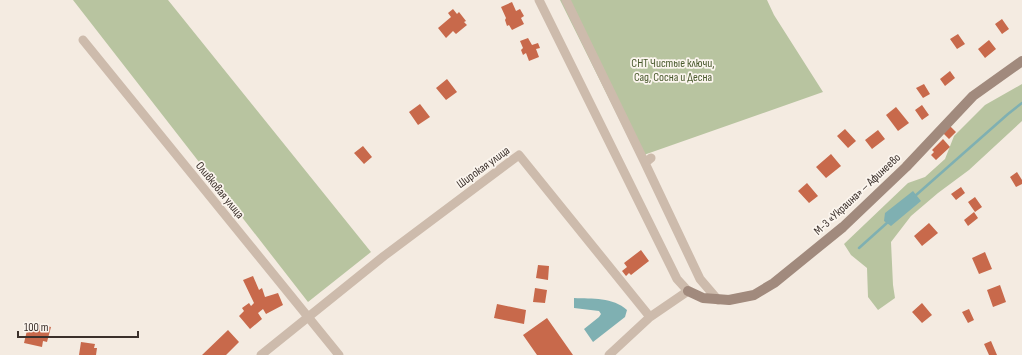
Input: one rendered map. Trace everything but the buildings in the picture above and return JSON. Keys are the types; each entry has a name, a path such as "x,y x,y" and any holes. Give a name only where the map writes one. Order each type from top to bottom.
{"street":[{"path":"539,0 677,279 688,291 650,317 609,355"},
{"path":"566,0 648,161 700,279 718,300"},
{"name":"Оливковая улица","path":"83,40 339,355"},
{"name":"М-3 «Украина» – Афинеево","path":"688,291 703,298 729,300 754,295 774,283 843,227 906,167 973,96 1022,61"},
{"name":"Широкая улица","path":"261,355 384,256 519,155 650,317"}],"green space":[{"path":"73,0 168,0 371,252 308,302"},
{"name":"СНТ Чистые ключи, Сад, Сосна и Десна","path":"560,0 767,0 774,15 823,92 638,157"},
{"path":"1022,84 1022,121 969,170 938,193 911,216 891,242 895,298 878,310 868,297 867,268 851,255 844,244 908,183 925,177 945,159 954,136 985,105"}],"water":[{"path":"913,191 921,201 891,226 884,221 885,213"},
{"path":"574,298 595,299 615,303 627,310 625,317 593,342 584,329 601,314 599,311 574,308"}],"waterway":[{"path":"915,196 1022,103"},
{"path":"859,248 888,222"}]}
